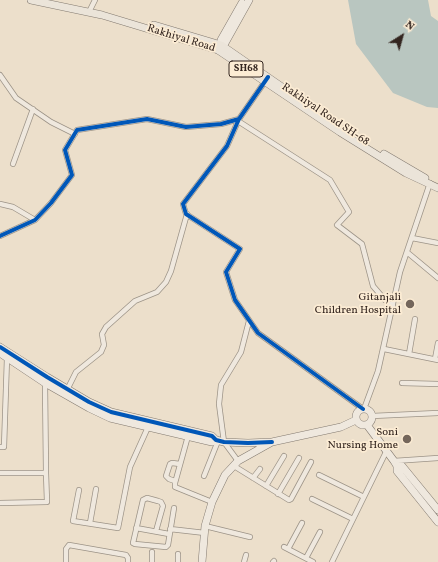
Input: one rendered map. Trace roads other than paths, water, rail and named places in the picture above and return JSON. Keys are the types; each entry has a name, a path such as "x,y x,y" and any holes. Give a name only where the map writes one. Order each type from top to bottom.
{"main road":[{"name":"Rakhiyal Road","path":"31,0 90,10 102,15 220,47 346,136 406,173 438,188"},
{"name":"SH68","path":"52,0 90,10"},
{"name":"SH68","path":"430,183 438,183"}],"street":[{"path":"90,10 96,0"},
{"path":"220,47 221,40 244,0"},
{"path":"220,47 225,43 250,0"},
{"path":"0,75 16,98 52,122 75,134"},
{"path":"266,79 238,120 227,146 183,204 187,214 240,249 226,272 235,300 258,333 370,412 372,416"},
{"path":"14,164 33,109"},
{"path":"0,236 35,220 52,203 72,175 65,150 77,130 147,119 186,127 221,124 238,120 330,180 349,212 336,225 362,244 373,286 385,300 393,306"},
{"path":"372,416 371,421 367,425 361,425 356,420 356,413 364,409 378,372 400,272 408,253 430,183"},
{"path":"0,204 13,207 35,220"},
{"path":"66,392 76,372 101,352 104,345 102,334 106,327 135,300 157,292 166,282 171,271 187,214"},
{"path":"412,238 438,243"},
{"path":"408,253 438,278"},
{"path":"409,354 415,320"},
{"path":"204,476 219,441 219,404 221,385 241,352 249,321"},
{"path":"384,350 436,359 438,343"},
{"path":"0,347 66,392"},
{"path":"0,353 45,384 111,412 212,442 272,442 341,427 356,420"},
{"path":"0,447 4,447 2,393 7,358"},
{"path":"0,367 6,366"},
{"path":"402,383 438,384"},
{"path":"0,503 47,502 45,384"},
{"path":"372,416 438,413"},
{"path":"149,424 212,436 219,441 236,463 253,478 285,499 289,500 291,499 311,462"},
{"path":"79,490 72,520 118,528 130,467 149,424"},
{"path":"367,425 396,464 397,471 438,522"},
{"path":"188,436 175,481 175,487 212,502"},
{"path":"202,562 205,530 212,502 225,475 236,463 272,442"},
{"path":"332,562 386,452"},
{"path":"266,486 284,456"},
{"path":"278,494 299,458"},
{"path":"396,464 438,458"},
{"path":"175,481 169,479 166,476 166,473 170,464 180,464"},
{"path":"396,464 402,466 438,510"},
{"path":"253,478 260,468"},
{"path":"0,473 46,473"},
{"path":"319,475 364,497"},
{"path":"90,523 96,489"},
{"path":"156,531 163,506 162,502 147,498 143,500 133,543 135,544 164,548 168,545 169,531 174,508"},
{"path":"312,500 353,519"},
{"path":"302,523 286,548 313,562"},
{"path":"136,528 156,531 205,530 250,537"},
{"path":"306,558 320,532"},
{"path":"66,562 66,549 69,546 126,555 128,562"},
{"path":"152,552 152,562"},
{"path":"178,554 178,562"},
{"path":"244,562 246,556"}],"place":[{"name":"Gitanjali Children Hospital","path":"410,304"},
{"name":"Soni Nursing Home","path":"407,439"}]}
